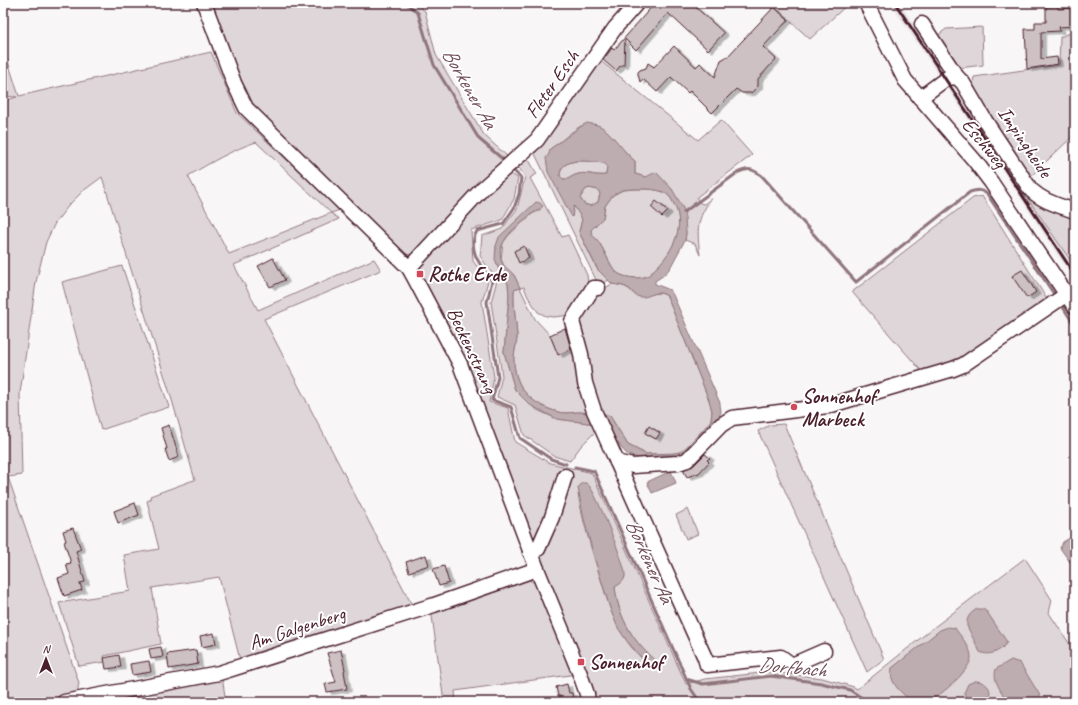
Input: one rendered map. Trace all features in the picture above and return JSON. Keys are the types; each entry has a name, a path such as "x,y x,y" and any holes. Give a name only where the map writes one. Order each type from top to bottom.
{"street":[{"name":"Beckenstrang","path":"204,3 234,83 246,108 409,268 460,364 536,569 578,669 587,694 588,702"},
{"name":"Fleter Esch","path":"409,268 483,188 537,140 615,28 638,3"},
{"name":"Eschweg","path":"866,3 901,73 920,98 975,161 991,182 1075,307"},
{"name":"Impingheide","path":"922,24 956,76 964,83 986,122 1031,190 1049,203 1075,211"},
{"path":"920,98 948,78 956,76"},
{"path":"598,288 593,288 572,322 582,354 585,382 597,418 707,665 781,657 792,665 824,651"},
{"path":"617,462 633,466 678,463 687,460 720,425 732,418 828,406 953,369 963,365 1067,294"},
{"path":"530,552 538,549 552,517 565,476"},
{"name":"Am Galgenberg","path":"64,702 226,671 434,605 536,569"}],"shaded area":[{"path":"209,3 415,3 425,11 436,55 484,135 508,157 416,256 406,254 251,108"},
{"path":"770,3 849,3 810,39"},
{"path":"890,3 900,3 1010,171 1059,242 1075,267 1075,282 1005,174"},
{"path":"982,27 983,65 959,68 937,36 946,29"},
{"path":"1075,31 1075,134 1030,177 980,100 973,84 974,77 1059,65 1060,37"},
{"path":"3,46 19,96 211,52 237,113 340,210 331,213 339,219 234,265 258,310 374,259 381,270 264,319 413,607 241,664 219,577 152,588 161,644 104,656 105,662 79,666 59,603 130,591 124,555 159,549 147,501 151,499 150,496 195,480 172,400 102,177 83,191 69,205 55,223 46,242 36,282 20,393 22,475 8,477 79,683 77,693 70,697 42,702 3,702 3,101 17,97 3,96","holes":["256,142 331,213 229,254 188,176 230,153"]},
{"path":"597,58 698,140 721,120 752,155 697,197 699,202 704,204 712,198 700,219 698,238 700,255 695,244 685,240 686,233 672,189 646,177 635,174 635,161 603,129 595,125 587,124 579,127 550,149 572,216 574,205 582,219 579,232 597,269 608,280 599,286 535,154 536,150"},
{"path":"587,123 598,125 604,129 635,161 635,174 646,177 656,172 672,189 683,208 686,233 685,240 670,268 664,275 655,281 655,284 670,290 673,295 720,403 721,412 711,428 699,441 684,454 679,456 664,458 638,458 627,454 616,440 601,412 610,416 628,445 646,454 671,454 683,451 711,421 712,411 709,400 667,296 657,293 640,297 635,295 626,287 612,284 598,270 579,232 582,219 574,206 572,217 548,172 546,158 550,149","holes":["576,161 604,163 607,166 606,175 583,173 568,179 563,179 560,176 561,169 567,164","589,188 598,190 600,194 598,202 591,206 584,204 580,198 585,190","648,189 666,193 674,204 677,212 679,221 673,246 663,261 646,277 630,277 616,272 599,243 592,235 591,230 603,218 605,206 613,195 622,190"]},
{"path":"523,160 529,160 537,174 530,178 562,237 568,235 587,275 588,283 587,289 571,313 553,317 546,316 538,312 528,297 524,287 520,288 514,275 505,268 501,259 503,243 509,235 532,214 540,210 541,204 496,246 499,271 508,283 509,296 504,352 515,390 537,410 557,419 596,424 595,432 581,446 570,461 554,456 524,435 515,405 497,397 502,376 491,302 497,280 480,256 482,236 502,229 517,209 525,177 517,165"},
{"path":"576,161 604,163 607,166 606,175 583,173 568,179 563,179 560,176 561,169 567,164"},
{"path":"507,172 518,178 514,199 502,220 471,230 473,261 488,281 482,302 494,377 489,402 508,408 515,442 550,463 592,473 686,684 705,679 770,672 822,678 857,689 933,628 1025,558 1052,600 1049,613 1075,652 1075,702 592,702 419,278 421,264","holes":["578,494 625,576 620,584 615,586 620,609 628,629 634,638 657,663 652,668 630,645 622,634 612,613 588,539"]},
{"path":"589,188 599,190 600,194 598,202 591,206 584,204 580,198 585,190"},
{"path":"623,190 653,190 666,193 674,204 679,221 673,246 663,261 646,277 638,278 626,277 616,272 599,243 592,235 591,230 603,218 605,206 613,195"},
{"path":"982,196 1050,304 970,358 925,375 852,292 973,198"},
{"path":"1026,196 1075,218 1075,267"},
{"path":"536,202 543,206 525,219 509,234 500,253 502,262 513,274 520,288 514,290 517,336 514,360 515,373 522,389 534,401 549,409 561,413 580,412 592,414 596,424 557,419 530,405 515,390 504,352 509,296 508,283 503,279 495,259 496,246 499,237"},
{"path":"122,266 169,407 101,430 62,282"},
{"path":"612,284 625,287 635,295 644,296 659,293 667,296 709,400 712,414 711,419 696,438 678,453 646,454 628,445 610,416 598,412 577,320 583,309 592,299 601,290"},
{"path":"520,288 535,319 550,335 558,354 573,347 592,414 580,412 561,413 549,409 534,401 522,389 515,373 514,360 517,336 514,290"},
{"path":"784,424 884,659 867,672 758,431 770,425"},
{"path":"671,471 676,483 652,493 647,482"},
{"path":"582,483 586,483 594,493 621,559 625,577 623,581 615,587 620,609 635,638 649,655 658,663 652,668 627,641 618,628 611,611 584,519 578,488"},
{"path":"688,509 698,534 686,539 676,515"},
{"path":"1075,535 1075,569 1060,548 1063,542"},
{"path":"527,579 539,585 577,674 455,691 456,702 444,702 431,609"},
{"path":"977,609 983,609 987,612 1007,642 1002,648 995,652 987,654 980,652 967,626 969,616"},
{"path":"948,627 955,628 968,646 971,654 969,664 945,691 925,702 912,702 894,683 891,673 892,668 940,630"},
{"path":"1011,660 1020,663 1044,702 1008,702 996,682 995,673 996,669"},
{"path":"222,677 226,702 98,702"},
{"path":"975,681 984,683 989,688 990,691 988,699 984,702 970,701 964,693 968,684"}],"building":[{"path":"655,3 691,3 724,33 708,50 668,13 636,50 625,39 624,65 621,65 616,71 603,60 612,48 614,50"},
{"path":"1058,6 1058,9 1075,8 1075,26 1059,27 1060,31 1041,32 1041,59 1057,57 1058,64 1027,69 1025,29 1035,29 1035,22 1046,22 1046,7"},
{"path":"774,7 788,20 763,47 776,59 758,79 758,86 751,93 742,93 736,89 712,113 690,91 688,93 671,77 657,92 643,79 640,82 638,72 646,68 648,63 654,67 674,46 696,67 700,63 715,77 721,60 728,56"},
{"path":"656,201 668,211 662,217 651,207"},
{"path":"524,246 529,258 519,263 514,251"},
{"path":"273,258 285,280 270,287 258,266"},
{"path":"1022,270 1036,292 1027,298 1012,276"},
{"path":"565,328 571,349 558,355 550,335"},
{"path":"169,425 179,457 169,461 161,428"},
{"path":"649,426 660,433 656,439 645,433"},
{"path":"705,454 710,458 707,460 709,462 699,473 687,477 683,470 693,466"},
{"path":"135,503 139,515 118,523 114,511"},
{"path":"73,528 81,549 76,551 85,582 80,583 82,590 64,596 58,578 69,574 66,564 71,563 64,542 66,541 63,531"},
{"path":"426,555 429,565 409,572 406,562"},
{"path":"444,566 449,583 439,586 433,569"},
{"path":"214,633 216,644 202,647 200,636"},
{"path":"161,647 163,657 151,659 149,649"},
{"path":"196,650 198,664 169,669 167,654"},
{"path":"341,650 347,689 327,692 325,684 336,682 327,653"},
{"path":"119,655 121,667 106,669 104,658"},
{"path":"149,661 151,672 132,675 130,664"},
{"path":"567,684 569,693 572,693 573,702 562,702 560,696 558,696 556,687"}],"waterway":[{"name":"Borkener Aa","path":"406,3 418,13 434,65 479,139 506,162"},
{"path":"513,170 521,178 519,194 514,208 503,224 477,231 473,245 480,264 492,281 487,302 498,377 492,400 511,407 520,438 551,459 566,464"},
{"path":"684,212 737,173 744,170 753,170 762,176 856,282 970,192 977,190 987,194 1056,297"},
{"path":"1061,304 1075,326"},
{"name":"Borkener Aa","path":"575,467 594,471 691,689 700,702"},
{"name":"Dorfbach","path":"686,679 703,684 771,676 821,683 850,690 868,702"}],"railway":[{"path":"895,3 1075,275"}],"place":[{"name":"Rothe Erde","path":"420,274"},
{"name":"Sonnenhof Marbeck","path":"794,407"},
{"name":"Sonnenhof","path":"581,662"}]}
